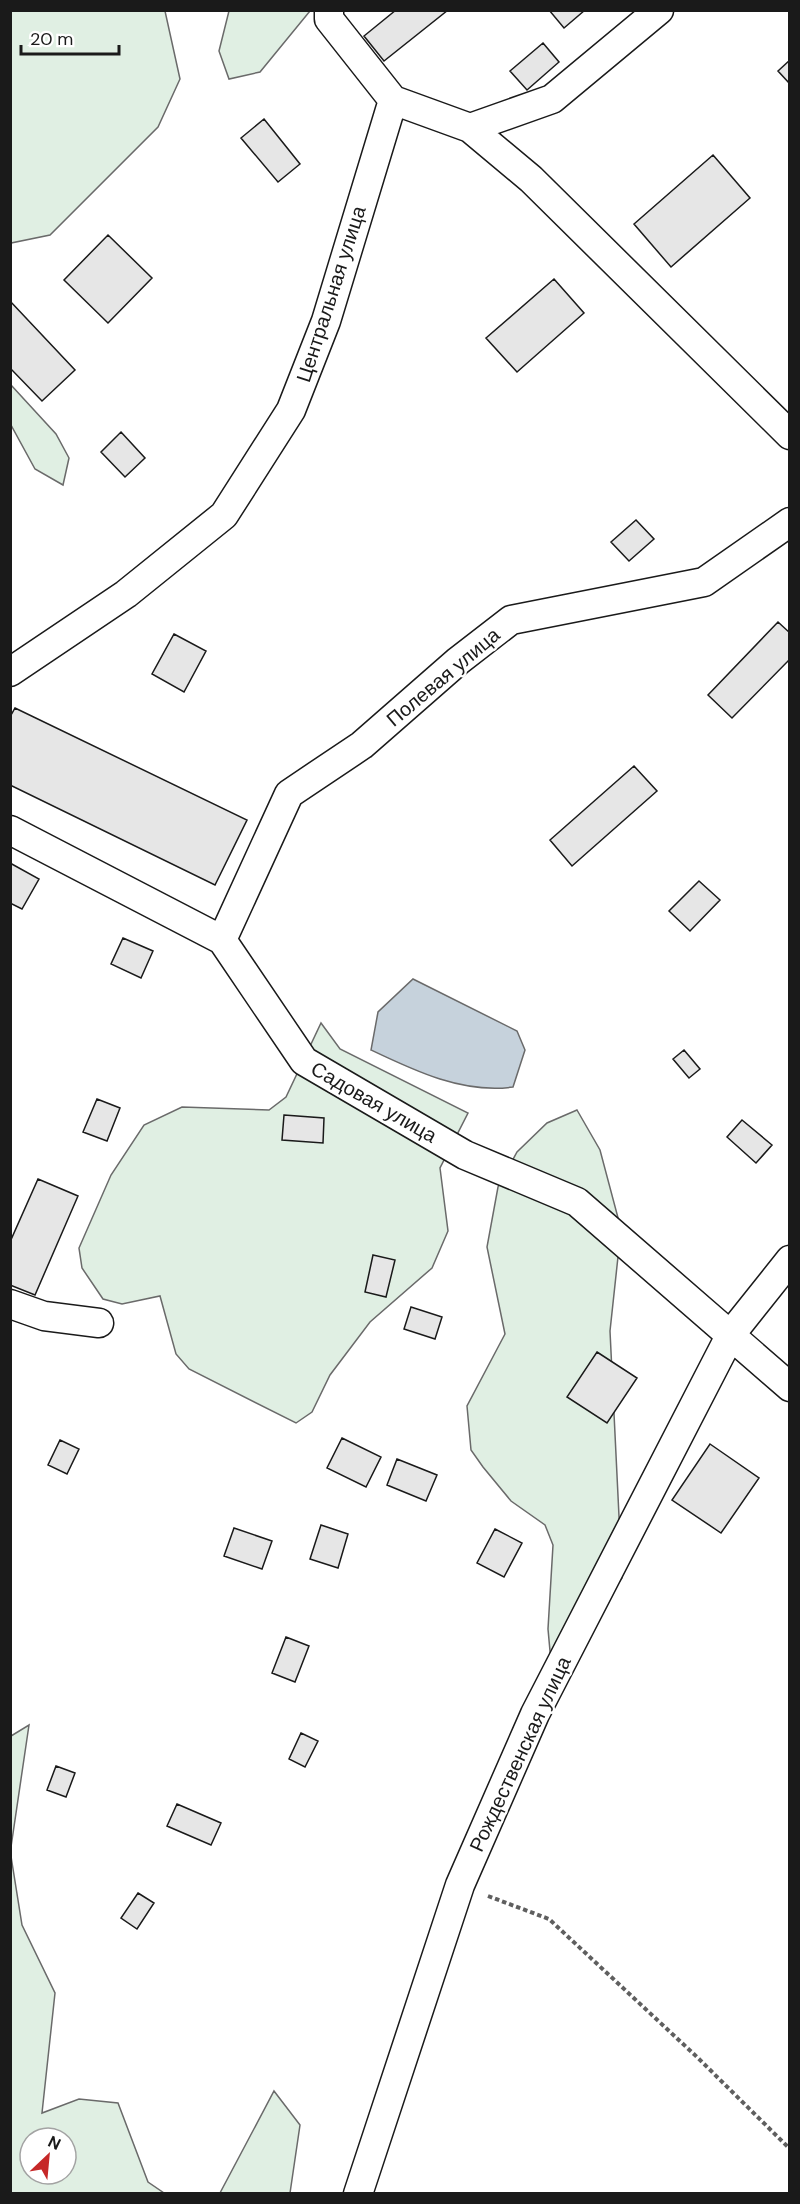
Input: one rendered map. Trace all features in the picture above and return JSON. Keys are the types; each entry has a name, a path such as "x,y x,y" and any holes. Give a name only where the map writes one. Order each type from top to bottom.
{"street":[{"path":"329,10 329,19 393,99 470,128 531,179 789,435"},
{"path":"470,128 552,99 659,10"},
{"name":"Центральная улица","path":"10,672 126,594 224,515 291,410 326,321 393,99"},
{"name":"Полевая улица","path":"222,940 289,794 362,745 459,661 512,620 704,582 789,522"},
{"name":"Садовая улица","path":"10,830 222,940 304,1060 465,1155 577,1202 789,1387"},
{"name":"Рождественская улица","path":"358,2193 460,1885 535,1714 731,1334 789,1260"},
{"path":"10,1304 44,1316 99,1323"}],"path":[{"path":"460,1885 549,1919 697,2057 789,2149"}],"green space":[{"path":"11,10 165,11 180,79 158,127 50,235 11,243"},
{"path":"229,10 310,11 260,72 229,79 219,51"},
{"path":"11,385 56,434 69,458 63,485 35,469 11,425"},
{"path":"321,1023 340,1049 468,1113 440,1168 448,1231 432,1268 370,1322 330,1375 312,1412 296,1423 189,1369 176,1354 160,1296 122,1304 103,1299 82,1268 79,1248 111,1175 144,1125 182,1107 269,1110 286,1097"},
{"path":"577,1110 600,1150 621,1229 610,1331 622,1578 552,1673 548,1629 553,1545 545,1525 511,1501 471,1450 467,1406 505,1334 487,1247 498,1187 517,1152 547,1123"},
{"path":"29,1725 11,1847 11,1736"},
{"path":"10,1850 22,1925 55,1993 42,2113 79,2099 118,2103 148,2182 164,2193 11,2193"},
{"path":"274,2091 300,2125 290,2193 220,2193"}],"shaded area":[{"path":"413,979 517,1031 525,1050 513,1087 494,1088 458,1084 422,1073 371,1050 378,1012"}],"building":[{"path":"396,10 448,10 384,61 364,36"},
{"path":"549,10 585,10 564,28"},
{"path":"543,43 559,62 527,90 510,71"},
{"path":"790,60 790,84 778,71"},
{"path":"264,119 300,164 278,182 241,138"},
{"path":"713,155 750,198 671,267 634,224"},
{"path":"108,235 152,278 108,323 64,280"},
{"path":"554,279 584,313 517,372 486,338"},
{"path":"10,301 75,370 42,401 10,368"},
{"path":"121,432 145,458 125,477 101,452"},
{"path":"636,520 654,539 629,561 611,542"},
{"path":"778,622 790,633 790,659 732,718 708,695"},
{"path":"174,634 206,651 184,692 152,674"},
{"path":"15,708 247,820 215,885 10,785 10,717"},
{"path":"634,766 657,791 572,866 550,840"},
{"path":"10,863 39,879 22,909 10,903"},
{"path":"699,881 720,900 690,931 669,911"},
{"path":"123,938 153,951 141,978 111,964"},
{"path":"684,1050 700,1069 689,1078 673,1059"},
{"path":"97,1099 120,1108 107,1141 83,1132"},
{"path":"284,1115 324,1118 323,1143 282,1140"},
{"path":"742,1120 772,1145 756,1163 727,1137"},
{"path":"38,1179 78,1196 35,1295 10,1285 10,1242"},
{"path":"373,1255 395,1260 386,1297 365,1292"},
{"path":"411,1307 442,1317 435,1339 404,1329"},
{"path":"597,1352 637,1378 607,1423 567,1397"},
{"path":"342,1438 381,1457 366,1487 327,1468"},
{"path":"60,1440 79,1449 67,1474 48,1465"},
{"path":"710,1444 759,1478 721,1533 672,1500"},
{"path":"397,1459 437,1475 426,1501 387,1485"},
{"path":"321,1525 348,1534 338,1568 310,1559"},
{"path":"234,1528 272,1541 262,1569 224,1556"},
{"path":"495,1529 522,1543 504,1577 477,1563"},
{"path":"286,1637 309,1646 295,1682 272,1673"},
{"path":"301,1733 318,1741 305,1767 289,1759"},
{"path":"56,1766 75,1773 66,1797 47,1790"},
{"path":"177,1804 221,1823 211,1845 167,1826"},
{"path":"138,1893 154,1903 137,1929 121,1918"}]}
